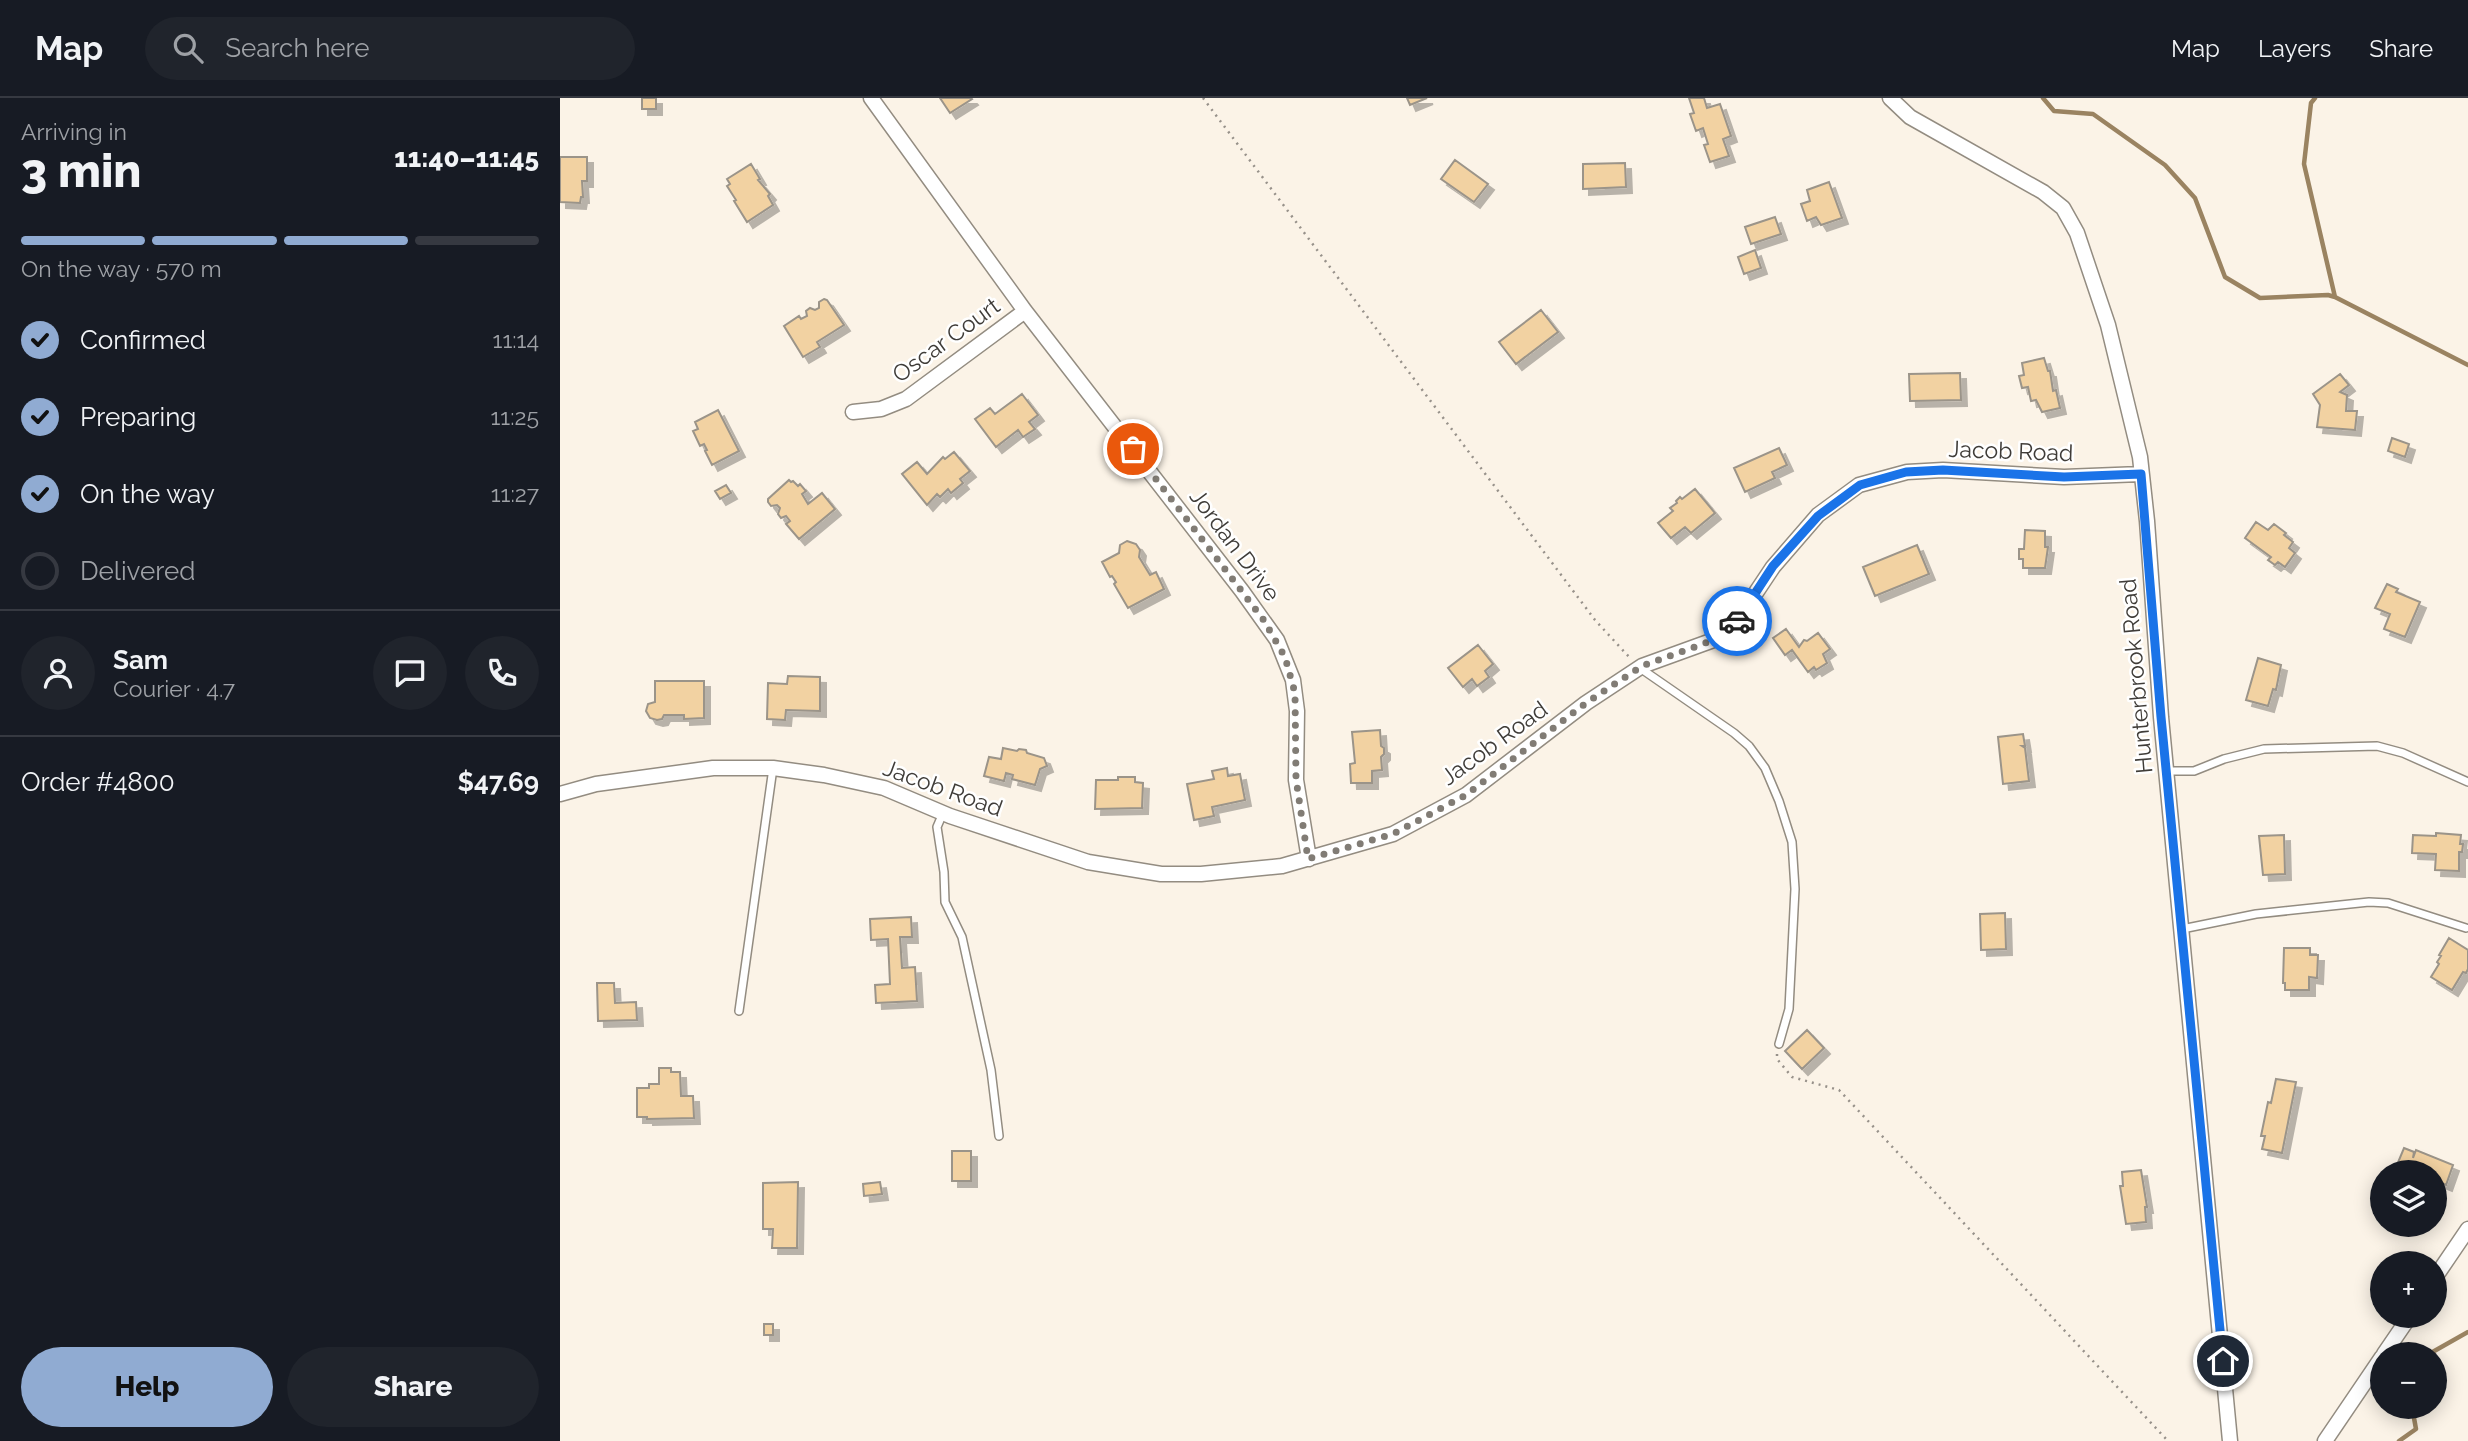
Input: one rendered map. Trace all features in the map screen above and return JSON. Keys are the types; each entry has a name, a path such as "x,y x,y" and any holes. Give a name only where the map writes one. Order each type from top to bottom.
{"street":[{"name":"Jordan Drive","path":"871,98 1025,311 1234,580 1277,640 1290,669 1295,693 1296,779 1308,859"},
{"name":"Hunterbrook Road","path":"1890,98 1910,117 2043,192 2063,208 2077,233 2104,314 2140,457 2166,771 2230,1441"},
{"name":"Oscar Court","path":"853,412 881,409 906,399 1025,311"},
{"name":"Jacob Road","path":"560,794 596,784 713,768 773,768 824,775 884,788 943,813 1088,862 1161,874 1201,874 1282,866 1393,834 1466,795 1586,703 1640,668 1722,637 1735,624 1773,566 1818,516 1860,485 1906,472 1943,470 2064,477 2141,474"},
{"path":"2447,1260 2468,1229"},
{"path":"2325,1441 2370,1375"}],"lane":[{"path":"1640,668 1734,733 1749,747 1765,768 1779,801 1791,842 1795,888 1789,1009 1779,1044"},
{"path":"2166,771 2194,771 2224,759 2264,749 2376,746 2403,753 2468,782"},
{"path":"739,1012 773,768"},
{"path":"943,813 937,827 944,872 945,902 962,937 990,1070 999,1136"},
{"path":"2182,929 2256,914 2369,902 2388,903 2466,928"}],"path":[{"path":"1203,98 1595,620 1640,668"},
{"path":"1779,1044 1777,1059 1792,1077 1839,1090 2168,1441"}],"building":[{"path":"642,98 656,98 656,109 642,109"},
{"path":"940,98 971,98 972,99 950,113"},
{"path":"1407,98 1427,98 1410,105"},
{"path":"1689,98 1704,98 1707,108 1720,104 1731,136 1723,139 1729,156 1710,162 1704,145 1708,144 1703,128 1696,131 1690,114 1694,113"},
{"path":"560,157 587,157 587,181 582,181 583,197 580,203 560,202"},
{"path":"1455,160 1488,184 1474,202 1441,179"},
{"path":"1625,163 1626,187 1583,189 1583,164"},
{"path":"751,164 760,179 758,180 770,194 768,196 773,205 747,222 727,186 730,184 727,179"},
{"path":"1829,182 1842,218 1821,225 1816,217 1807,221 1801,204 1810,201 1807,190"},
{"path":"1775,217 1781,234 1751,244 1745,227"},
{"path":"1755,250 1761,268 1744,274 1738,257"},
{"path":"824,299 844,325 817,342 820,347 803,357 784,326 799,316 801,319 807,316 806,311 810,308 819,308 819,302"},
{"path":"1541,310 1558,332 1516,364 1499,342"},
{"path":"2044,358 2060,408 2042,412 2036,400 2031,401 2028,387 2022,388 2019,376 2024,375 2022,363"},
{"path":"1960,373 1961,400 1910,401 1909,374"},
{"path":"2340,374 2349,385 2340,392 2347,395 2346,411 2357,411 2355,430 2317,427 2320,405 2313,394"},
{"path":"1022,394 1038,415 1029,422 1035,429 1023,437 1018,430 996,447 975,419 990,408 995,414"},
{"path":"718,410 739,451 712,465 704,444 700,446 693,431 698,429 695,422"},
{"path":"2392,438 2409,444 2405,457 2388,451"},
{"path":"1779,448 1787,465 1772,472 1775,478 1745,492 1734,468"},
{"path":"954,452 970,471 960,479 963,483 951,493 948,489 940,497 937,494 927,505 902,474 917,462 927,474 943,457 945,459"},
{"path":"789,480 798,486 800,484 806,491 802,494 808,504 822,493 835,509 799,539 786,524 790,521 786,516 781,518 778,514 780,508 777,505 771,506 768,502"},
{"path":"726,485 731,493 720,499 715,491"},
{"path":"1695,489 1715,513 1691,533 1685,527 1671,538 1658,523 1673,511 1670,508 1680,497 1682,499"},
{"path":"2256,522 2268,530 2274,524 2293,542 2289,548 2295,553 2285,567 2268,560 2271,557 2245,538"},
{"path":"2025,530 2045,531 2045,547 2048,547 2045,568 2023,568 2019,549 2024,549"},
{"path":"1127,541 1136,544 1140,550 1139,557 1150,575 1156,572 1164,589 1128,608 1114,584 1116,582 1102,562 1119,553 1120,545"},
{"path":"1917,545 1929,574 1875,596 1863,567"},
{"path":"2387,584 2398,589 2396,592 2420,602 2405,637 2384,629 2390,614 2375,608"},
{"path":"1786,629 1799,647 1804,640 1807,641 1818,633 1830,649 1823,654 1827,663 1808,672 1792,650 1785,655 1773,638"},
{"path":"1478,645 1493,664 1485,671 1489,677 1477,686 1472,679 1463,687 1448,668"},
{"path":"2258,658 2281,665 2276,690 2273,689 2268,706 2246,700"},
{"path":"788,676 820,677 820,711 786,710 785,720 767,719 768,683 787,684"},
{"path":"655,681 704,681 704,718 684,719 684,715 664,715 662,719 650,718 646,711 648,704 655,702"},
{"path":"1380,730 1381,746 1384,748 1381,757 1382,770 1372,771 1372,783 1351,783 1350,764 1355,763 1352,732"},
{"path":"2023,734 2025,746 2022,746 2025,748 2029,781 2003,784 1998,737"},
{"path":"1003,748 1026,750 1027,753 1044,758 1047,766 1040,769 1035,785 1012,779 1013,775 1006,773 1004,781 984,776 989,757 1001,759"},
{"path":"1227,768 1228,776 1240,774 1245,800 1212,807 1214,816 1194,820 1187,784 1214,779 1212,771"},
{"path":"1118,777 1135,777 1135,782 1143,783 1142,808 1095,809 1096,780 1118,780"},
{"path":"2436,833 2461,835 2460,844 2463,844 2462,852 2459,852 2459,871 2435,870 2436,854 2412,853 2413,835 2436,836"},
{"path":"2284,835 2285,874 2263,875 2259,836"},
{"path":"2005,913 2006,949 1981,950 1980,914"},
{"path":"911,917 912,937 900,937 902,968 915,967 917,1001 876,1003 875,985 890,984 888,939 871,940 870,919"},
{"path":"2449,938 2468,950 2468,969 2466,973 2463,972 2452,990 2431,977"},
{"path":"2284,948 2310,948 2310,955 2318,955 2317,978 2309,977 2309,990 2285,990"},
{"path":"597,983 614,983 615,1003 636,1002 637,1020 598,1021"},
{"path":"1807,1030 1824,1048 1802,1069 1785,1051"},
{"path":"659,1068 671,1068 671,1072 680,1072 681,1096 693,1096 694,1118 637,1117 637,1088 649,1088 649,1084 659,1084"},
{"path":"2276,1079 2296,1082 2282,1153 2262,1149 2265,1136 2261,1136"},
{"path":"2404,1148 2414,1152 2413,1158 2416,1150 2441,1160 2399,1160"},
{"path":"952,1151 971,1151 971,1181 952,1181"},
{"path":"2447,1163 2453,1165 2447,1182"},
{"path":"2141,1170 2147,1207 2146,1222 2126,1224 2120,1186 2123,1186 2122,1172"},
{"path":"798,1182 797,1248 772,1248 773,1229 763,1229 763,1183"},
{"path":"880,1182 882,1194 864,1196 863,1184"},
{"path":"764,1324 773,1324 773,1335 764,1335"}],"waterway":[{"path":"2043,98 2054,111 2093,114 2165,165 2195,198 2225,277 2260,298 2335,297"},
{"path":"2315,98 2311,103 2304,164 2335,297 2468,365"},
{"path":"2447,1344 2468,1332"},
{"path":"2399,1441 2416,1429 2414,1419"}],"way so far":[{"path":"1133,449 1263,619 1285,657 1295,693 1296,779 1308,859 1393,834 1466,795 1586,703 1642,666 1722,637 1737,621"}],"route":[{"path":"1737,621 1773,566 1818,516 1860,485 1906,472 1943,470 2064,477 2141,474 2147,521 2161,717 2223,1361"}]}
